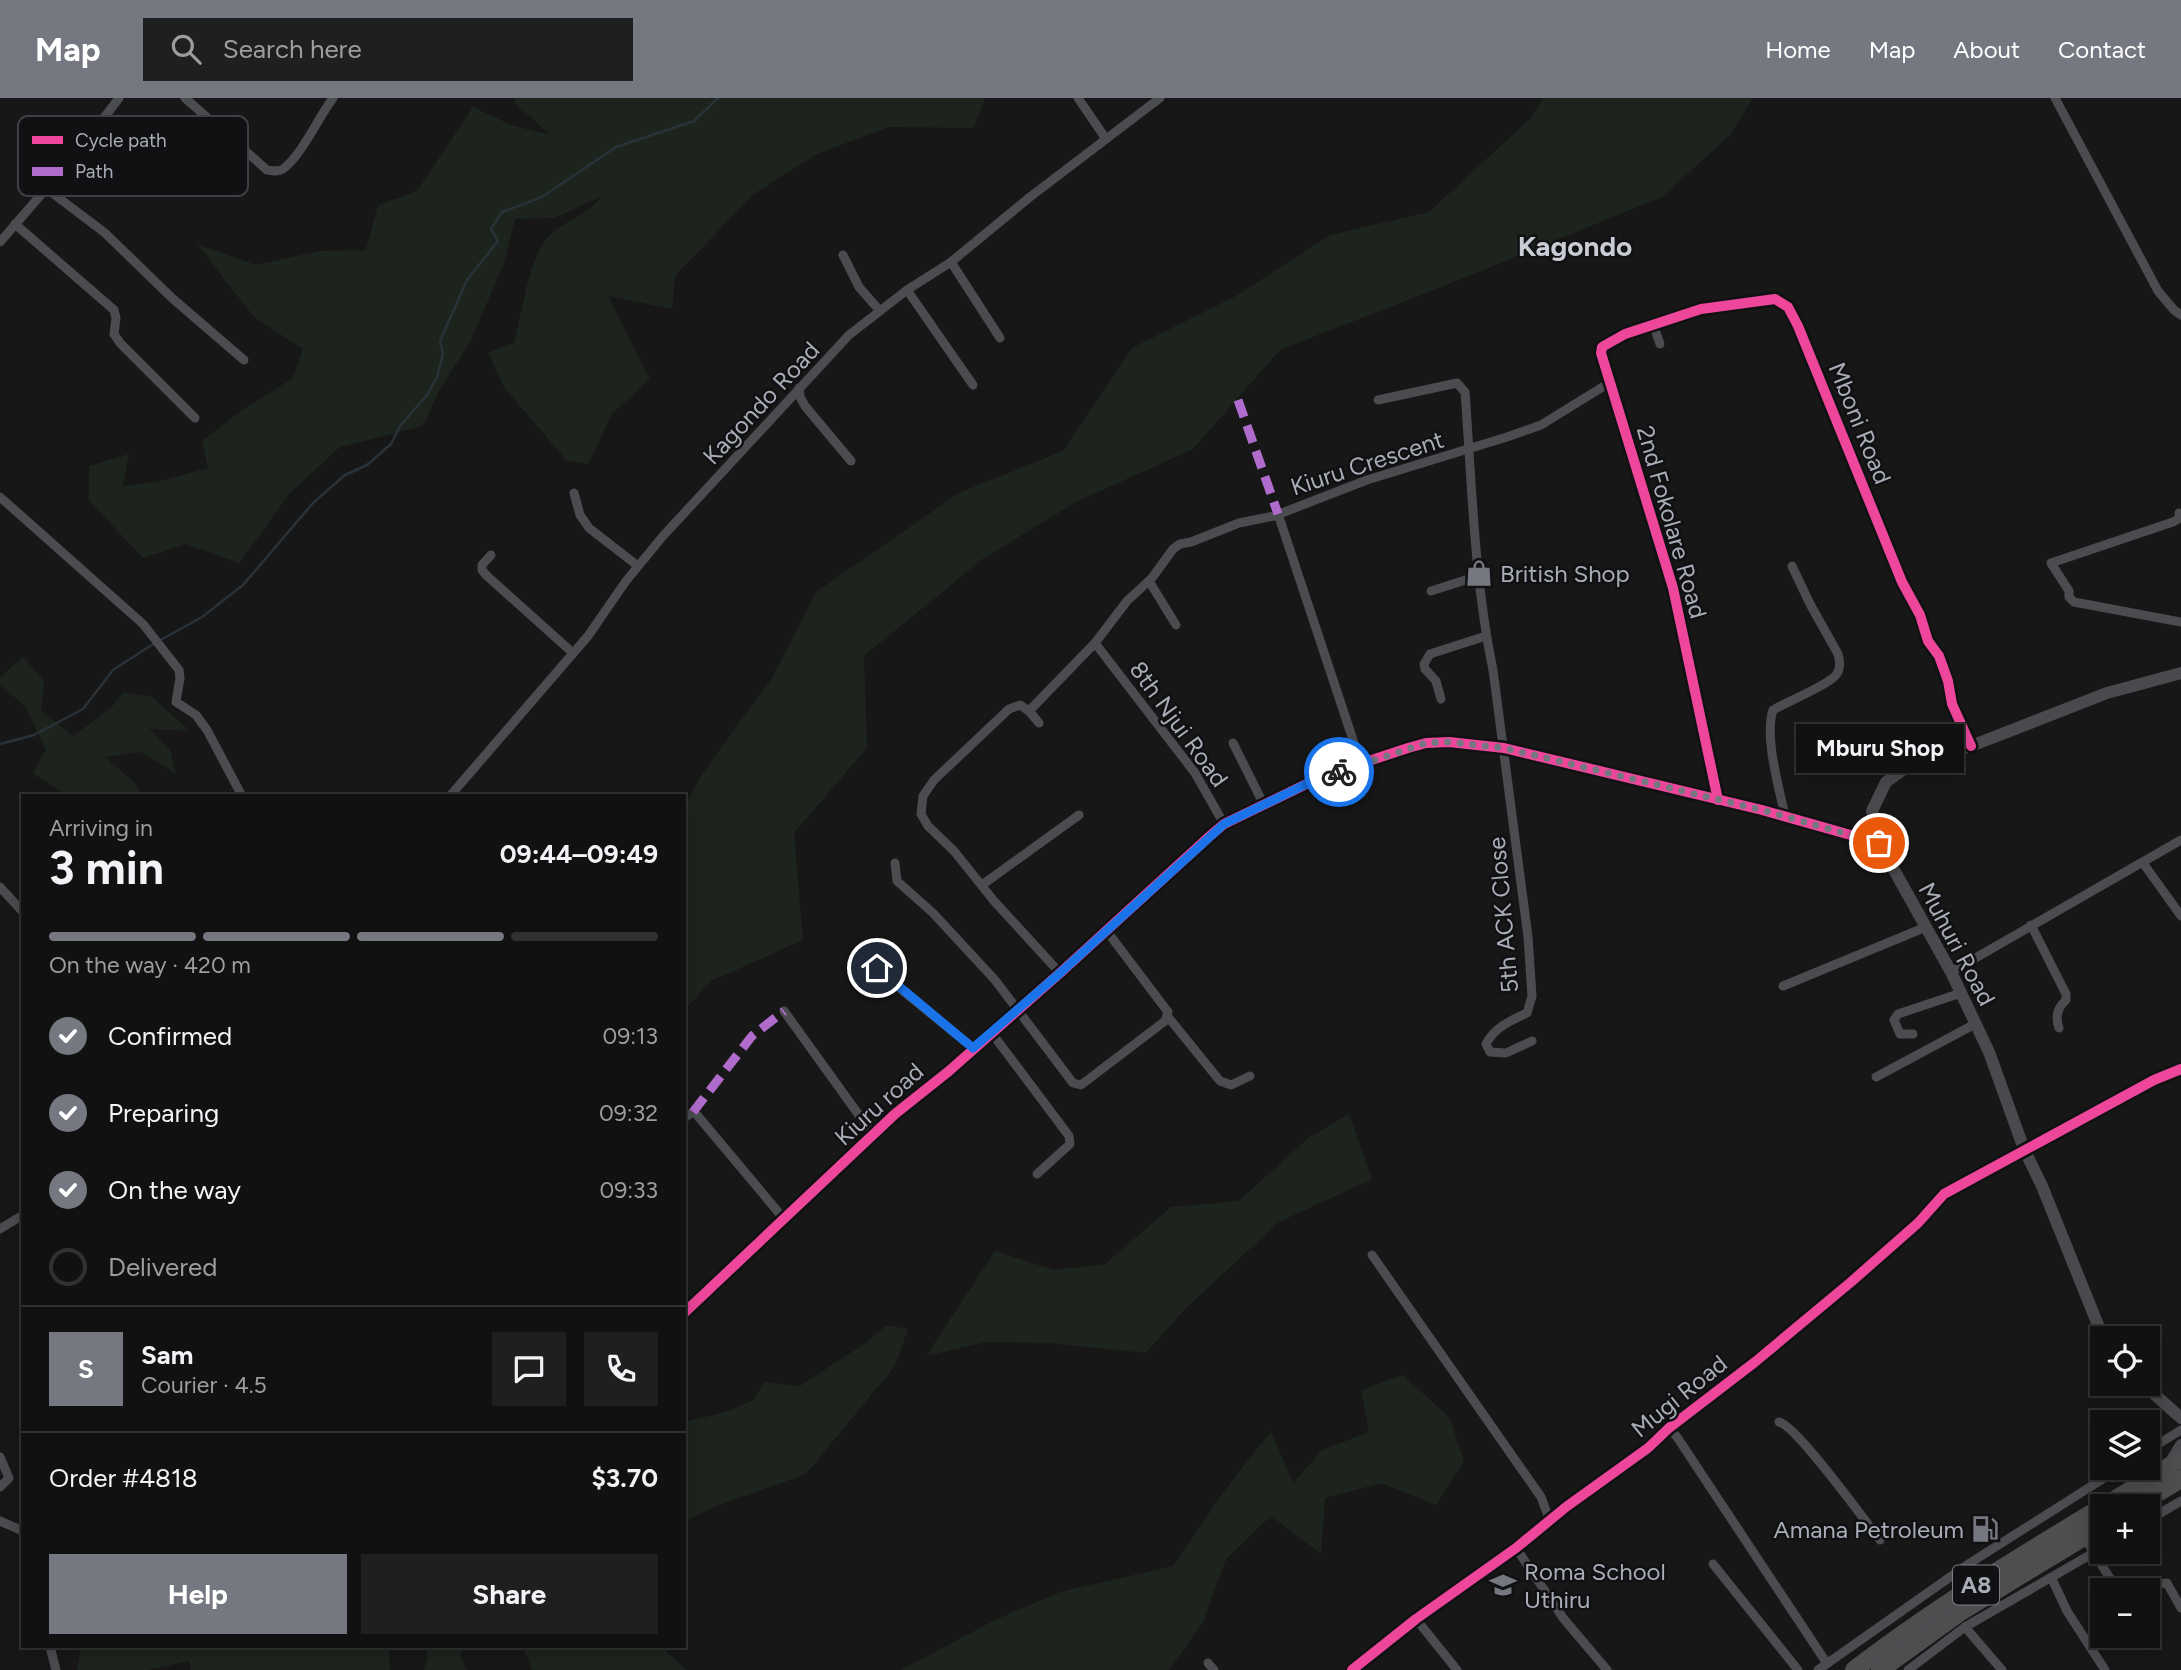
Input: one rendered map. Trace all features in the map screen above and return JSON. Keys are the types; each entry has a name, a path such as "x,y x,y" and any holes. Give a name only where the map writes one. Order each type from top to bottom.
{"highway":[{"path":"2148,1494 2176,1469"},
{"name":"A8","path":"2127,1494 2176,1469"},
{"name":"A8","path":"1854,1670 1885,1646 1987,1578 2090,1514"},
{"name":"A8","path":"1880,1670 1962,1611 2090,1533"}],"street":[{"path":"105,116 119,98"},
{"path":"185,98 206,116"},
{"path":"248,153 267,170 276,172 284,168 306,142 317,120 333,98"},
{"path":"1078,98 1106,139"},
{"name":"Kagondo Road","path":"452,794 573,653 663,536 849,335 907,290 951,262 1160,98"},
{"path":"2055,98 2158,291 2181,315"},
{"path":"0,242 40,196"},
{"path":"56,196 105,233 172,298 244,360"},
{"path":"15,223 114,310 114,334 120,343 195,418"},
{"path":"843,255 859,287 880,311"},
{"path":"951,262 1000,338"},
{"path":"907,290 973,385"},
{"name":"Mboni Road","path":"1608,342 1701,309 1775,299 1788,307 1902,582 1920,615 1928,641 1939,656 1948,681 1952,705 1971,746"},
{"path":"1653,324 1660,344"},
{"name":"2nd Fokolare Road","path":"1608,342 1602,347 1601,353 1673,588 1718,800"},
{"path":"1378,400 1457,383 1465,392 1478,576 1504,748"},
{"name":"Kiuru Crescent","path":"1029,710 1097,645 1127,601 1149,581 1173,549 1180,544 1239,523 1278,514 1367,480 1469,450 1541,425 1609,383"},
{"path":"799,388 805,405 851,461"},
{"path":"574,494 580,515 589,528 638,566"},
{"path":"0,497 143,624 179,670 176,702 196,715 207,730 241,794"},
{"path":"2179,513 2180,518 2173,522 2050,563 2074,602 2181,622"},
{"path":"1278,514 1361,764"},
{"path":"491,555 482,565 487,576 573,653"},
{"path":"1784,816 1771,739 1770,719 1773,710 1829,681 1838,674 1840,662 1792,566"},
{"path":"1431,591 1478,576"},
{"path":"1149,581 1176,625"},
{"path":"1441,699 1436,681 1425,669 1426,659 1430,654 1486,636"},
{"name":"8th Njui Road","path":"1097,645 1195,773 1224,824"},
{"name":"Muhuri Road","path":"2099,1326 2042,1186 2024,1149 1989,1052 1951,972 1879,843 1872,811 1886,782 1911,764 1971,746 2107,693 2181,673"},
{"path":"1039,723 1029,710 1020,705 1009,709 934,780 925,791 921,814 928,826 954,851 994,901 1060,973"},
{"path":"1250,1076 1231,1085 1220,1082 1168,1017 1168,1012 1106,930 1224,824 1323,776 1426,743 1449,742 1504,748 1784,816 1879,843"},
{"path":"1233,743 1264,805"},
{"name":"5th ACK Close","path":"1504,748 1528,937 1532,996 1527,1013 1505,1023 1491,1034 1486,1044 1490,1052 1506,1053 1532,1041"},
{"path":"982,885 1079,815"},
{"path":"1951,972 2181,840"},
{"path":"895,863 897,881 933,912 995,980 1073,1083 1080,1085 1168,1017"},
{"path":"2143,863 2181,916"},
{"path":"0,887 21,910"},
{"path":"2031,925 2066,994 2066,1000 2059,1005 2059,1028"},
{"path":"1783,986 1926,926"},
{"name":"Kiuru road","path":"686,1311 895,1114 949,1071 1106,930"},
{"path":"862,954 891,982 973,1048"},
{"path":"1913,1034 1900,1034 1894,1020 1898,1014 1961,993"},
{"path":"784,1010 874,1136"},
{"path":"1876,1077 1975,1024"},
{"path":"991,1032 1069,1136 1070,1144 1037,1174"},
{"path":"686,1117 693,1112 784,1219"},
{"name":"Mugi Road","path":"1352,1670 1416,1619 1516,1548 1648,1448 1669,1428 1755,1362 1918,1223 1944,1194 2024,1149"},
{"path":"0,1229 21,1216"},
{"path":"1372,1255 1541,1497 1550,1521"},
{"path":"2156,1396 2181,1418"},
{"path":"1779,1422 1787,1424 1880,1540"},
{"path":"1669,1428 1678,1437 1826,1662"},
{"path":"2160,1443 2181,1430"},
{"path":"2176,1469 2181,1445"},
{"path":"0,1457 9,1478 0,1487"},
{"path":"1818,1670 1978,1558 2101,1480"},
{"path":"2160,1513 2181,1501"},
{"path":"0,1521 21,1530"},
{"path":"2031,1525 2040,1544"},
{"path":"2084,1537 2090,1548"},
{"path":"1516,1548 1563,1618 1607,1670"},
{"path":"1908,1670 1965,1627 2090,1556"},
{"path":"1978,1558 1987,1578"},
{"path":"1713,1564 1798,1670"},
{"path":"2052,1579 2067,1611 2105,1670"},
{"path":"2160,1584 2167,1583 2181,1608"},
{"path":"1416,1619 1458,1670"},
{"path":"1965,1627 2002,1670"},
{"path":"50,1648 56,1670"}],"shaded area":[{"path":"515,98 985,98 974,128 888,127 815,155 754,194 675,276 672,309 608,296 650,379 612,414 588,464 566,460 504,387 488,353 514,343 531,270 543,244 556,230 591,207 602,196 554,218 515,219 504,263 471,340 439,391 423,426 340,447 290,493 239,563 186,544 143,558 89,501 89,466 129,454 123,486 157,482 208,468 202,441 241,411 293,378 303,349 254,317 197,244 256,265 320,251 366,250 378,205 417,191 473,107 511,125 550,135 515,103"},
{"path":"1543,98 1753,98 1731,134 1662,197 1280,350 1193,449 1078,501 984,558 864,656 867,748 794,833 803,940 711,981 686,1009 686,804 702,774 772,678 816,592 959,493 1063,451 1132,348 1236,296 1330,235 1429,212 1532,117"},
{"path":"23,657 44,680 41,711 73,736 111,708 123,692 152,697 190,731 149,729 170,749 176,774 141,752 105,757 136,784 141,794 64,794 33,773 46,750 25,706 0,685 0,677"},
{"path":"1349,1114 1372,1179 1279,1222 1184,1310 1146,1353 1049,1343 986,1342 926,1356 995,1251 1054,1270 1105,1264 1171,1207 1239,1201 1308,1138"},
{"path":"887,1325 908,1329 895,1366 806,1474 716,1506 686,1521 686,1422 726,1412 752,1401 765,1382 800,1386 867,1342"},
{"path":"1403,1375 1450,1418 1464,1461 1436,1505 1382,1483 1325,1498 1321,1554 1271,1516 1226,1559 1203,1622 1169,1670 901,1670 995,1620 1060,1592 1173,1566 1225,1490 1271,1431 1293,1483 1322,1450 1369,1432 1361,1390"},
{"path":"81,1648 389,1648 390,1670 191,1670 189,1661 149,1670 77,1670"},
{"path":"427,1648 465,1648 460,1655 467,1670 424,1670"},
{"path":"523,1648 662,1648 687,1670 532,1670"}],"waterway":[{"path":"0,744 34,735 83,709 113,670 202,617 243,585 313,503 345,475 367,465 391,444 400,426 427,395 437,377 443,354 440,341 467,280 498,241 491,229 502,212 542,197 616,147 694,121 718,98"}],"tunnel":[{"path":"2024,1149 2154,1080 2181,1069"}],"marked path":[{"path":"1238,400 1278,514"},
{"path":"693,1112 752,1036 784,1011"}],"cycle path":[{"path":"1718,800 1673,588 1601,353 1602,347 1625,334 1701,309 1775,299 1788,307 1902,582 1920,615 1928,641 1939,656 1948,681 1952,704 1971,746"},
{"path":"686,1311 895,1114 949,1071 1224,824 1323,776 1426,743 1449,742 1504,748 1762,810 1879,843"},
{"path":"1352,1670 1416,1619 1516,1548 1566,1507 1648,1448 1669,1428 1755,1362 1918,1223 1944,1194 2154,1080 2181,1069"}],"way so far":[{"path":"1339,772 1426,743 1449,742 1504,748 1762,810 1879,843"}],"place":[{"name":"British Shop","path":"1479,573"},
{"name":"Mburu Shop","path":"1879,843"},
{"name":"Amana Petroleum","path":"1985,1529"},
{"name":"Roma School Uthiru","path":"1503,1585"}],"district":[{"name":"Kagondo","path":"1575,246"}],"route":[{"path":"877,968 973,1048 1224,824 1323,776 1339,772"}]}
